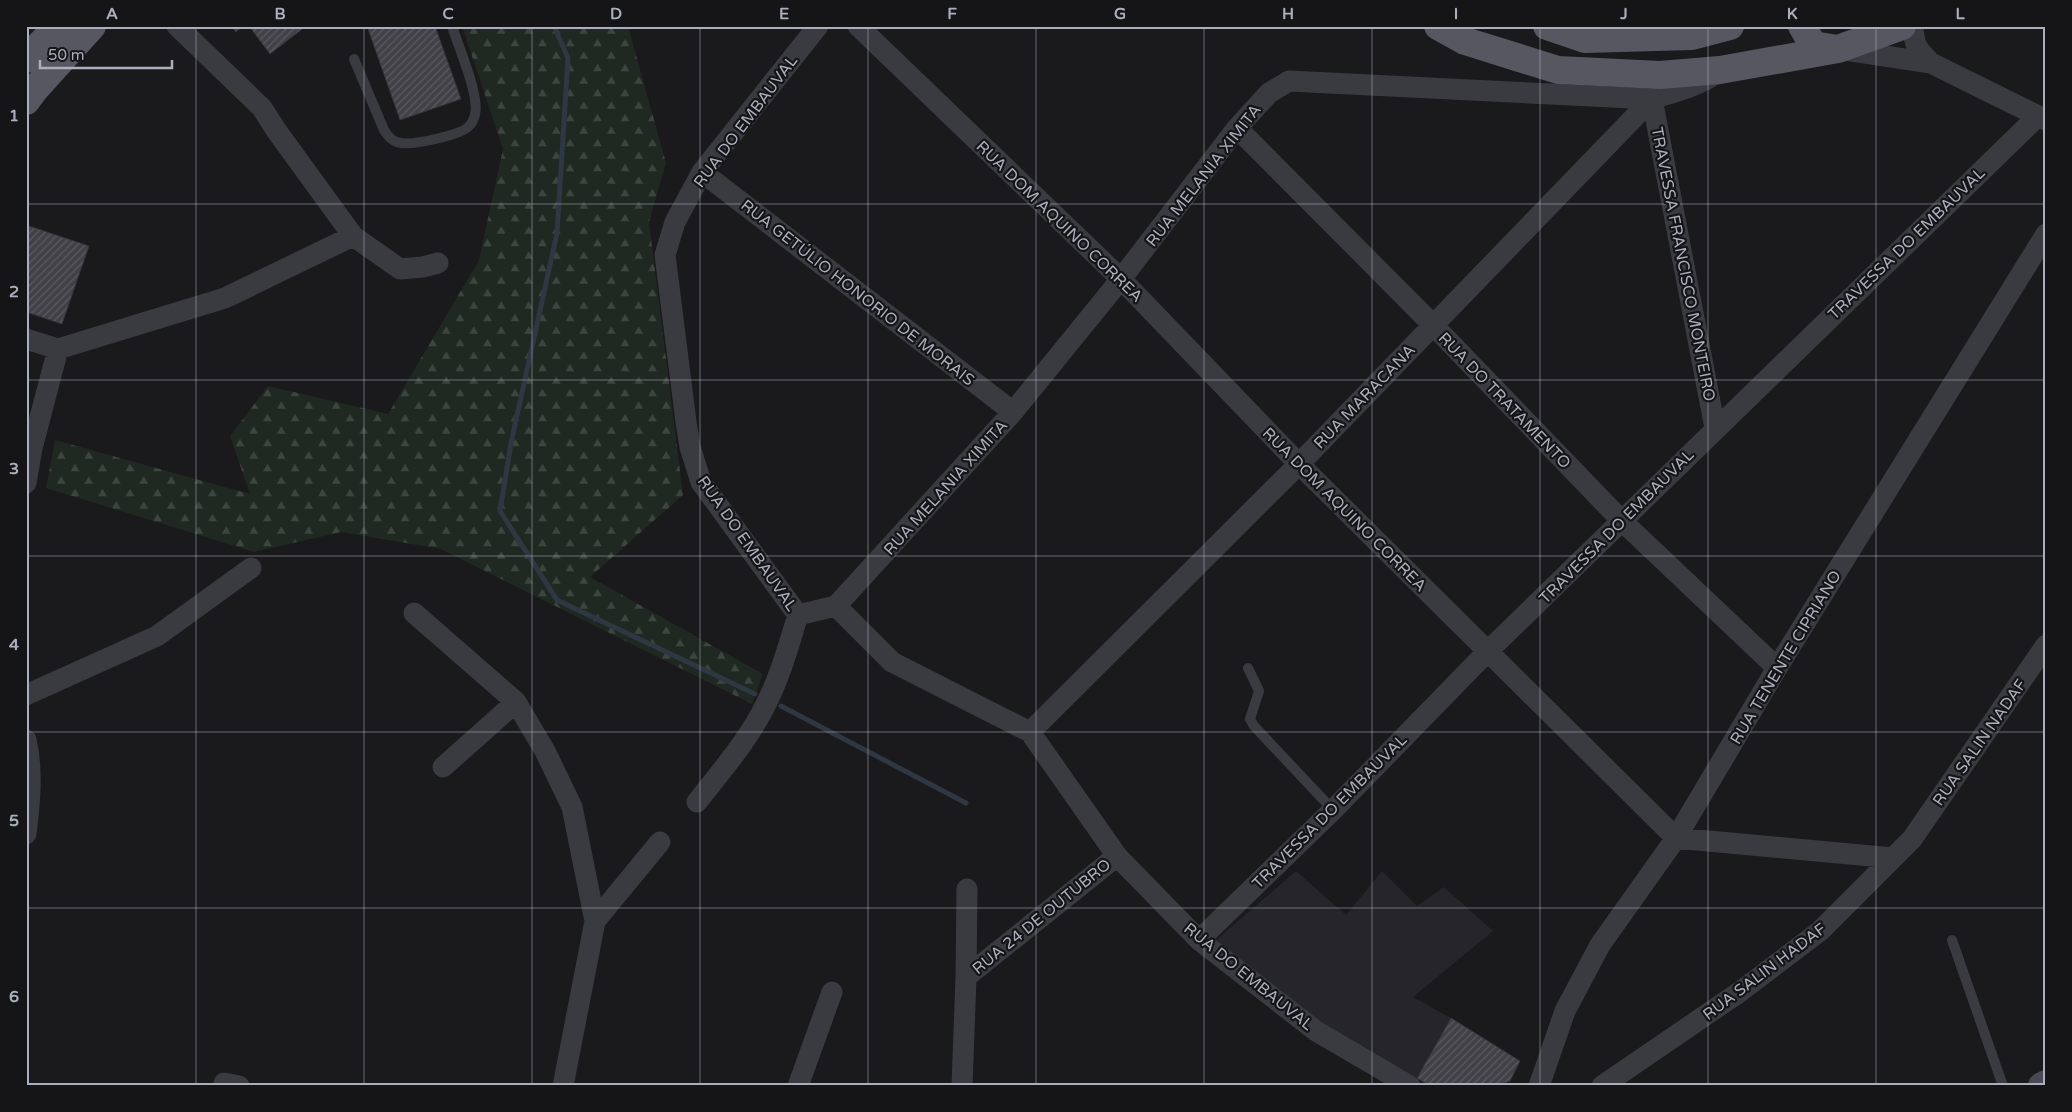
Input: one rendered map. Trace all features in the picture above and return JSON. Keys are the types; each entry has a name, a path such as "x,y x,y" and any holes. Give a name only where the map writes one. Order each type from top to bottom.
{"main road":[{"path":"26,59 58,26"},
{"path":"26,101 35,88 92,26"},
{"path":"1438,26 1465,41 1558,70 1660,75 1720,70 1838,49 1902,26"},
{"path":"1547,26 1585,39 1692,36 1730,26"},
{"path":"1802,26 1813,45 1838,49"}],"street":[{"path":"178,26 262,108 353,236 400,269 423,267 438,263"},
{"name":"RUA DO EMBAUVAL","path":"818,26 702,172 675,222 665,255 668,292 690,447 701,482 798,615 836,606 892,662 1030,732 1117,856 1199,940 1316,1032 1410,1086"},
{"name":"RUA DOM AQUINO CORREA","path":"858,26 1121,279 1299,464 1676,838"},
{"path":"1913,26 1914,44 1919,52 1931,63 2042,118"},
{"path":"1838,49 1931,63"},
{"name":"RUA MELANIA XIMITA","path":"836,606 1013,412 1121,279 1237,128 1269,93 1289,81 1652,99 1705,80 1720,70"},
{"name":"RUA MARACANA","path":"1030,732 1299,464 1652,99"},
{"name":"TRAVESSA FRANCISCO MONTEIRO","path":"1652,99 1715,428"},
{"name":"TRAVESSA DO EMBAUVAL","path":"1199,940 1333,810 1488,651 1715,428 2042,118"},
{"name":"RUA DO TRATAMENTO","path":"1237,128 1433,325 1622,521 1777,668"},
{"name":"RUA GETÚLIO HONORIO DE MORAIS","path":"702,172 1013,412"},
{"name":"RUA TENENTE CIPRIANO","path":"1539,1086 1565,1011 1600,945 1676,838 1777,668 2046,234"},
{"path":"26,339 58,349 225,298 353,236"},
{"path":"26,483 32,448 58,349"},
{"path":"26,695 157,636 251,568"},
{"path":"414,613 516,702 545,751 572,807 595,921 563,1086"},
{"path":"697,802 747,737 767,703 781,671 798,615"},
{"name":"RUA SALIN NADAF","path":"1912,839 2046,645"},
{"path":"443,766 516,702"},
{"path":"26,740 30,757 29,811 26,834"},
{"path":"1676,838 1893,858"},
{"name":"RUA SALIN HADAF","path":"1602,1086 1741,990 1820,931 1912,839"},
{"path":"595,921 660,842"},
{"name":"RUA 24 DE OUTUBRO","path":"966,976 1117,856"},
{"name":"RUA 24 DE OUTUBRO","path":"962,1086 967,889"},
{"path":"798,1086 832,992"}],"lane":[{"path":"354,59 384,130 390,139 400,143 415,143 460,132 470,125 476,114 476,98 452,26"},
{"path":"1248,668 1259,691 1250,719 1254,726 1333,810"},
{"path":"1952,940 2003,1086"}],"shaded area":[{"path":"1296,871 1346,915 1382,871 1417,906 1444,887 1493,931 1413,997 1451,1018 1417,1078 1320,1022 1216,940"}],"green space":[{"path":"462,26 628,26 666,163 649,222 683,495 590,577 763,674 752,704 441,549 341,532 254,552 46,488 55,440 250,494 230,436 268,386 388,414 479,260 503,149"}],"building":[{"path":"231,26 243,26 236,32"},
{"path":"249,26 306,26 270,54"},
{"path":"367,26 435,26 461,99 400,120"},
{"path":"26,225 89,246 62,324 26,312"},
{"path":"1451,1018 1520,1061 1510,1081 1495,1086 1430,1086 1417,1078"}],"waterway":[{"path":"554,26 568,58 557,233 511,443 500,511 557,600 755,694"},
{"path":"781,706 966,803"}]}
